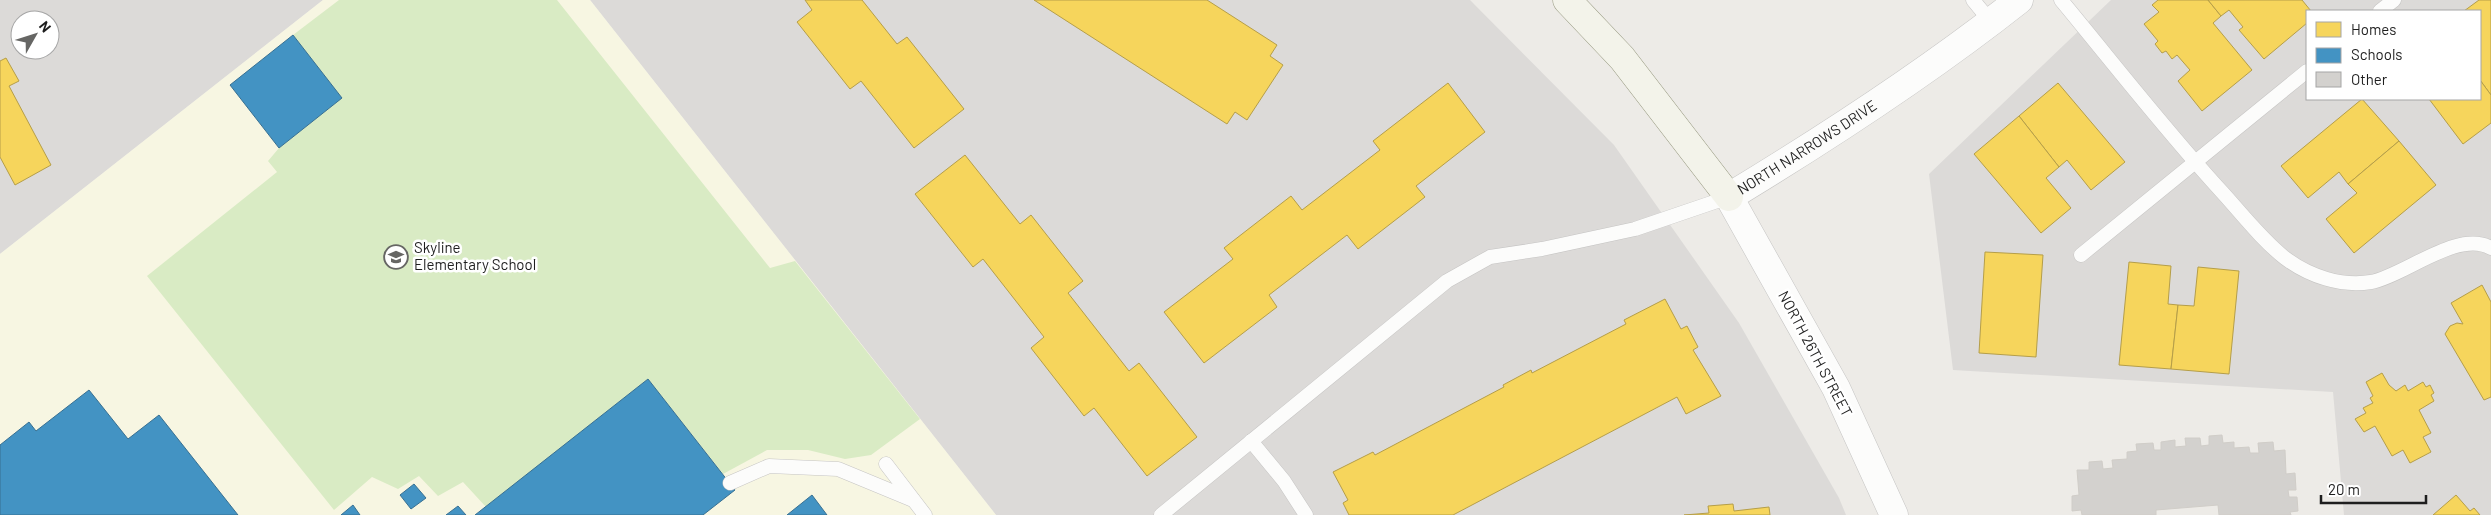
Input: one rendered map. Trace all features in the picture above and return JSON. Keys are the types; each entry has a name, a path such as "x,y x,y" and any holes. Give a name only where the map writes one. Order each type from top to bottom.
{"main road":[{"name":"NORTH NARROWS DRIVE","path":"1567,0 1622,58 1729,197"}],"street":[{"name":"NORTH NARROWS DRIVE","path":"1729,197 1781,166 1966,42 2019,0"},
{"name":"NORTH 26TH STREET","path":"1729,197 1836,388 1894,515"}],"lane":[{"path":"1973,0 1991,22"},
{"path":"2061,0 2195,163 2286,258 2321,278 2348,283 2371,282 2399,273 2432,255 2466,244 2486,245 2491,248"},
{"path":"2381,10 2394,0"},
{"path":"2082,256 2306,72"},
{"path":"1161,515 1447,281 1490,257 1542,249 1635,229 1729,197"},
{"path":"1251,442 1284,482 1306,515"},
{"path":"886,464 925,515"},
{"path":"730,483 769,466 838,469 913,500"}],"shaded area":[{"path":"0,0 323,0 0,254"},
{"name":"Skyline Elementary School","path":"323,0 590,0 996,515 0,515 0,254"},
{"path":"590,0 1470,0 1614,145 1739,323 1839,498 1846,515 996,515"},
{"path":"2111,0 2491,0 2491,515 2344,515 2333,392 1953,370 1929,174"}],"green space":[{"name":"Skyline Elementary School","path":"339,0 557,0 770,268 795,261 920,419 871,455 845,459 808,450 767,450 723,474 648,379 486,507 463,482 438,496 419,476 398,489 372,477 334,510 147,276 277,172 268,161 279,148 342,98 293,35"}],"building: Homes":[{"path":"805,0 862,0 897,44 907,37 964,109 914,148 861,81 850,89 797,22 812,10"},
{"path":"1034,0 1207,0 1277,45 1270,56 1283,65 1247,120 1235,112 1227,124"},
{"path":"2158,0 2208,0 2221,16 2213,23 2252,70 2202,111 2178,81 2190,70 2177,55 2172,59 2166,51 2162,53 2155,44 2158,41 2144,24 2159,12 2152,5"},
{"path":"2208,0 2302,0 2310,10 2306,10 2306,24 2264,59 2239,30 2243,27 2229,10 2221,16"},
{"path":"2479,0 2491,0 2491,95 2481,81 2481,10 2465,10"},
{"path":"6,58 19,81 9,86 51,165 15,185 0,157 0,61"},
{"path":"2481,81 2491,95 2491,123 2463,144 2430,100 2481,100"},
{"path":"1448,83 1485,132 1416,186 1425,197 1358,249 1347,235 1269,295 1277,307 1204,363 1164,312 1233,259 1224,248 1291,196 1302,210 1380,150 1373,141"},
{"path":"2058,83 2125,162 2091,190 2067,160 2059,167 2019,116"},
{"path":"2361,100 2363,100 2399,141 2348,184 2339,172 2308,198 2281,166"},
{"path":"2019,116 2059,167 2046,178 2071,208 2041,233 1974,154"},
{"path":"2399,141 2436,185 2354,253 2326,219 2357,193 2348,184"},
{"path":"965,155 1020,224 1031,215 1083,281 1068,293 1129,371 1139,363 1197,437 1147,476 1094,408 1084,416 1031,348 1044,337 983,259 973,267 915,194"},
{"path":"1985,252 2043,255 2036,357 1979,353"},
{"path":"2129,262 2171,266 2168,304 2178,305 2171,369 2119,365"},
{"path":"2198,267 2239,271 2229,374 2171,369 2178,305 2194,306"},
{"path":"2482,285 2491,302 2491,397 2484,400 2445,334 2450,326 2457,323 2463,324 2451,303"},
{"path":"1665,299 1681,329 1687,326 1698,347 1693,350 1721,396 1686,414 1677,397 1453,515 1349,515 1343,503 1348,500 1333,472 1373,452 1375,455 1504,387 1503,385 1531,370 1532,373 1626,324 1624,320"},
{"path":"2382,373 2389,385 2396,391 2405,385 2408,391 2423,382 2426,387 2430,385 2434,393 2431,395 2434,401 2419,410 2431,433 2423,437 2431,452 2410,463 2403,450 2392,456 2375,426 2364,432 2355,419 2366,413 2363,408 2373,403 2370,398 2373,396 2366,382"},
{"path":"2456,495 2470,511 2474,508 2480,515 2433,515"},
{"path":"1733,504 1734,511 1769,507 1770,515 1684,515 1709,513 1708,506"}],"building: Schools":[{"path":"293,35 342,98 279,148 230,85"},
{"path":"648,379 735,490 703,515 475,515"},
{"path":"89,390 128,439 159,415 238,515 0,515 0,445 29,422 36,431"},
{"path":"414,484 426,498 411,509 400,495"},
{"path":"812,495 827,515 787,515"},
{"path":"353,505 360,515 341,515"},
{"path":"458,506 466,515 446,515"}],"building: Other":[{"path":"2222,435 2223,443 2234,442 2234,448 2249,447 2250,453 2259,453 2258,443 2273,442 2274,451 2285,450 2286,474 2295,473 2296,490 2288,490 2289,497 2297,497 2298,511 2290,512 2291,515 2219,515 2218,505 2156,510 2156,515 2082,515 2081,510 2072,511 2072,496 2079,495 2077,470 2089,470 2089,462 2102,461 2103,469 2113,468 2112,460 2127,459 2127,452 2137,451 2136,444 2153,443 2154,450 2161,450 2161,442 2175,440 2175,447 2186,446 2185,438 2200,438 2201,446 2209,445 2209,436"}],"place":[{"name":"Skyline Elementary School","path":"396,257"}]}
